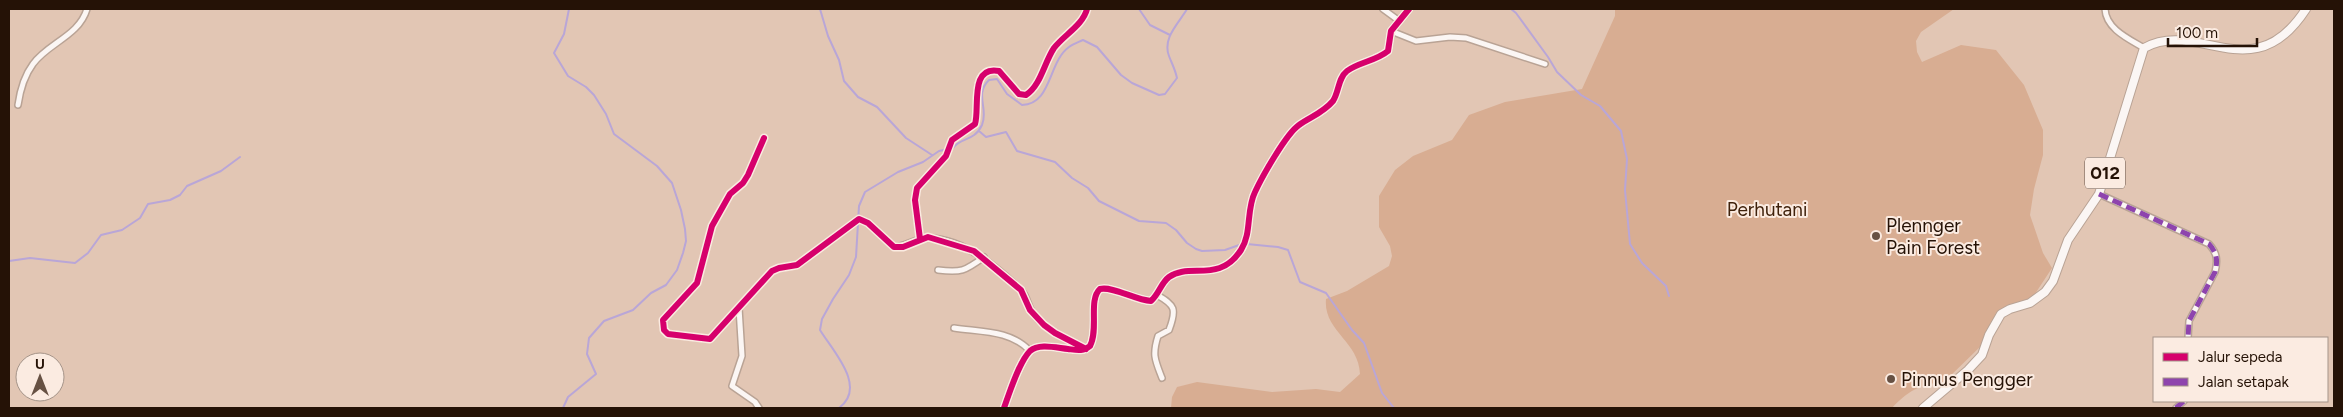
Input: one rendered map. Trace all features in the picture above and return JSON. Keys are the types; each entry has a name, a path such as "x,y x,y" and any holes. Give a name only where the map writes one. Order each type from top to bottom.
{"main road":[{"path":"2144,48 2153,43 2179,41 2234,50 2257,49 2287,31 2306,9"},
{"name":"012","path":"1923,408 1968,370 1982,355 1989,335 2002,314 2010,309 2030,304 2045,292 2054,280 2068,240 2099,194 2144,48"}],"street":[{"path":"18,105 20,92 33,63 76,27 87,9"},
{"path":"920,239 915,200 917,188 947,154 952,140 975,124 977,115 976,92 985,74 994,70 999,71 1018,94 1026,96 1034,87 1056,46 1082,19 1086,9"},
{"path":"1383,9 1398,20"},
{"path":"1004,408 1030,351 1040,347 1053,346 1086,349 1092,341 1095,329 1094,300 1096,292 1100,289 1110,288 1126,296 1151,300 1158,295 1164,282 1170,276 1178,273 1220,270 1242,249 1253,197 1286,139 1299,125 1328,106 1334,99 1344,74 1388,51 1390,31 1409,9"},
{"path":"2105,9 2105,14 2114,29 2144,48"},
{"path":"1390,31 1416,41 1450,37 1466,38 1545,64"},
{"path":"764,138 748,175 742,184 730,194 712,226 697,283 663,320 662,325 668,334 710,339 772,272 779,268 797,265 859,219 868,223 894,247 904,246 920,239 934,238 974,251 984,257 1021,290 1030,310 1044,324 1086,349"},
{"path":"2099,194 2208,244 2214,250 2218,263 2189,322 2188,337"},
{"path":"938,270 957,272 966,270 984,257"},
{"path":"1158,295 1173,305 1170,330 1158,336 1154,350 1154,358 1162,378"},
{"path":"739,308 742,356 732,386 756,402 759,408"},
{"path":"954,328 1012,336 1022,342 1030,351"}],"green space":[{"name":"Perhutani","path":"1615,9 1954,9 1921,32 1916,41 1917,52 1922,62 1961,45 1996,50 2024,85 2043,130 2043,155 2034,189 2030,215 2043,253 2052,268 2033,297 1996,313 1983,344 1944,382 1928,384 1915,389 1892,408 1171,408 1172,397 1177,387 1197,382 1272,392 1316,389 1340,392 1360,374 1354,353 1330,320 1326,299 1347,291 1389,266 1392,256 1390,246 1379,227 1379,196 1395,170 1413,156 1452,140 1469,115 1505,102 1582,89 1615,16"}],"waterway":[{"path":"563,408 568,397 596,374 587,354 589,338 604,321 633,310 651,293 666,285 677,270 686,241 681,210 672,183 657,166 614,134 606,114 594,95 586,87 568,76 554,53 564,34 569,9"},
{"path":"820,9 828,36 839,60 844,81 858,97 877,107 906,138 932,155"},
{"path":"1139,9 1150,25 1170,35"},
{"path":"839,408 847,399 850,390 849,379 839,358 820,330 822,319 849,275 856,257 859,206 865,192 898,172 923,162 939,151 953,148 975,134 984,119 982,96 985,85 989,80 997,79 1007,94 1022,105 1032,103 1045,90 1062,54 1071,46 1083,40 1097,47 1121,75 1132,83 1159,95 1165,94 1177,78 1167,49 1168,43 1172,31 1187,9"},
{"path":"1511,9 1516,13 1557,72 1581,95 1600,106 1621,131 1627,159 1625,190 1630,244 1642,263 1666,286 1669,296"},
{"path":"979,131 986,137 1006,132 1017,151 1055,162 1072,178 1088,188 1099,201 1139,221 1166,223 1196,249 1202,251 1225,250 1242,244"},
{"path":"9,261 30,258 75,263 88,253 101,235 122,230 140,218 148,204 170,200 180,195 187,186 221,171 240,157"},
{"path":"1247,244 1278,247 1288,250 1300,282 1326,293 1352,330 1364,343 1382,393 1394,408"}],"marked path":[{"path":"2099,194 2209,244 2214,250 2217,260 2215,272 2189,321 2188,337"},
{"path":"2176,408 2183,402"}],"cycle path":[{"path":"920,239 915,200 917,188 946,156 952,140 975,124 978,90 983,75 990,71 999,71 1019,94 1026,95 1039,80 1054,48 1082,20 1087,9"},
{"path":"1004,408 1018,370 1030,351 1038,347 1079,350 1090,346 1094,331 1096,294 1100,289 1111,289 1151,301 1169,277 1186,271 1214,270 1232,260 1241,250 1247,236 1252,199 1255,192 1281,146 1299,125 1321,112 1333,101 1342,77 1347,71 1388,51 1391,31 1409,9"},
{"path":"764,138 748,175 743,183 730,194 712,226 697,283 663,320 664,330 668,334 710,339 772,271 797,265 859,219 868,223 894,247 903,247 928,237 974,251 1021,290 1030,310 1044,325 1086,349"}],"place":[{"name":"Plennger Pain Forest","path":"1876,236"},
{"name":"Pinnus Pengger","path":"1891,379"}]}
